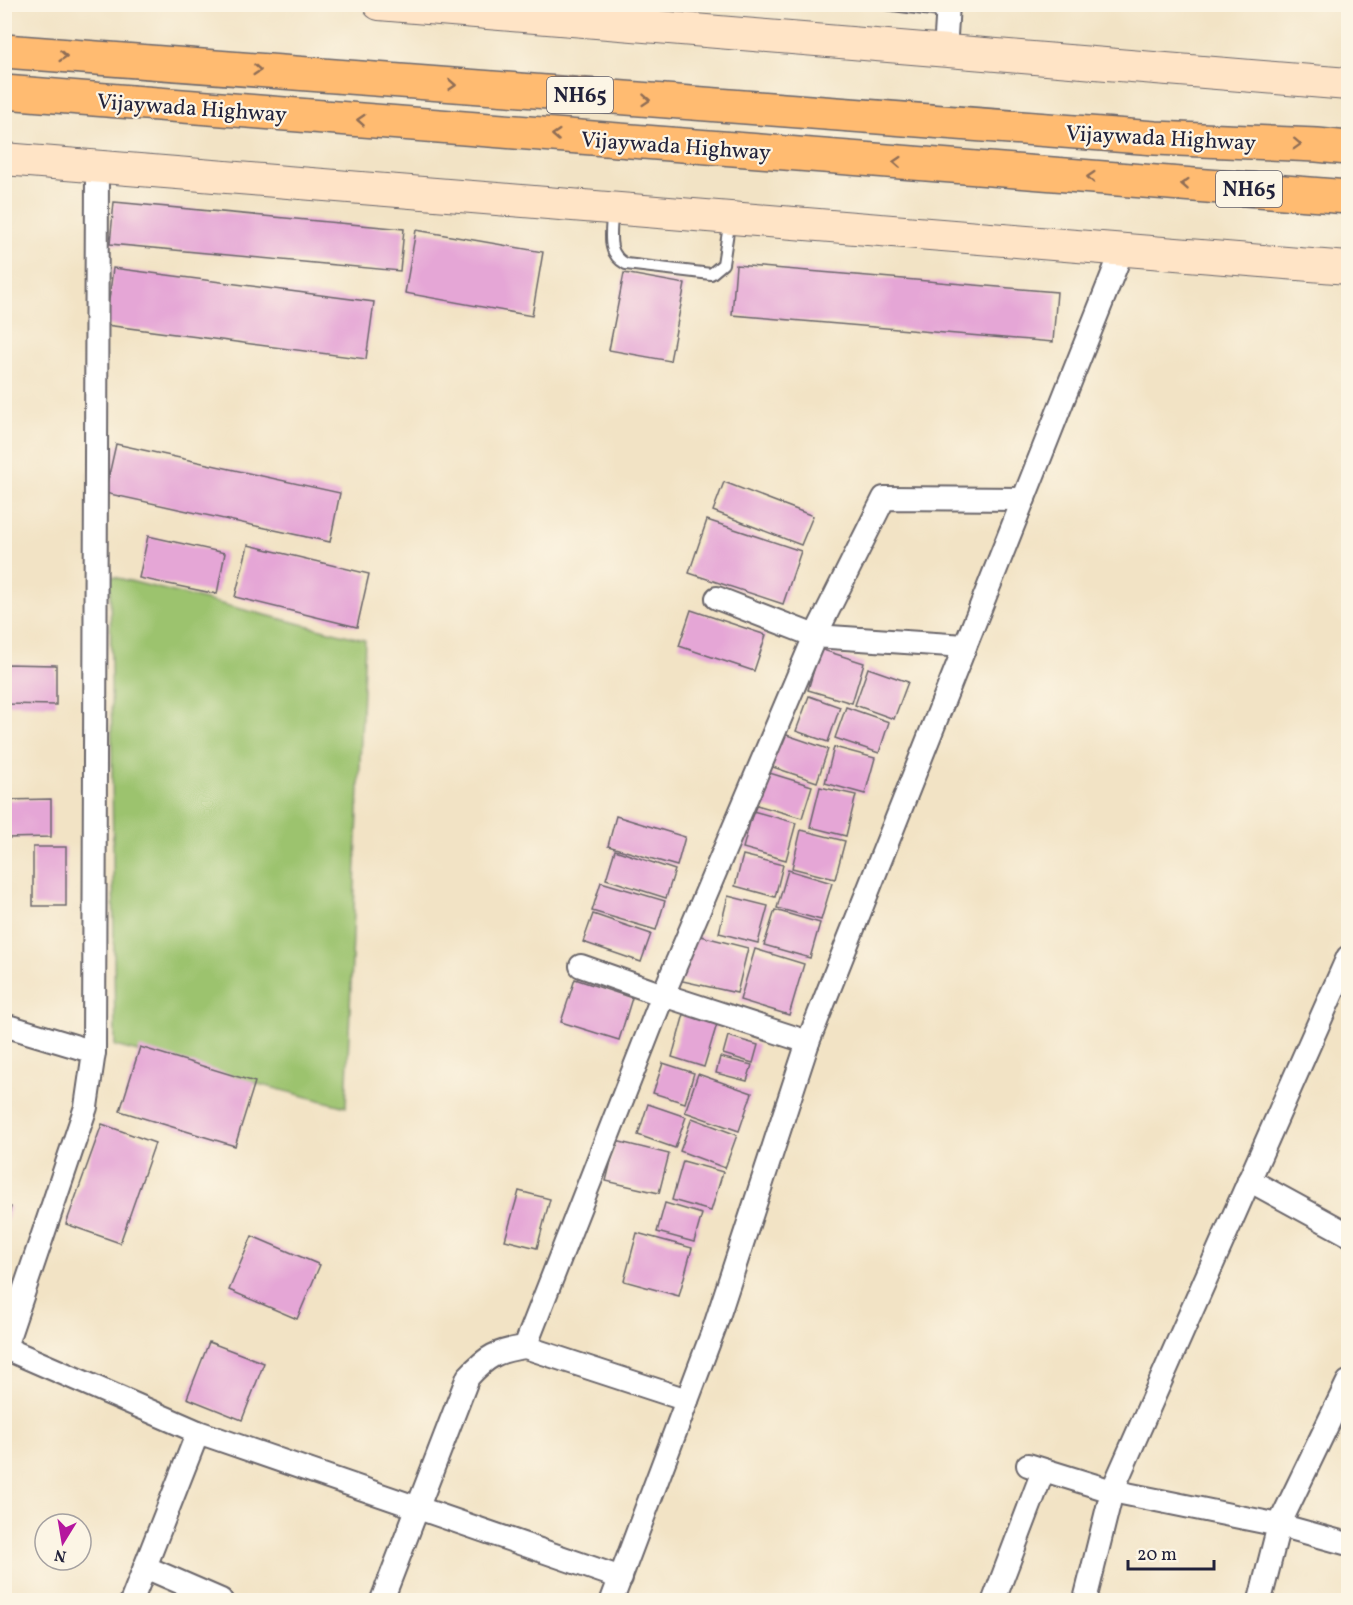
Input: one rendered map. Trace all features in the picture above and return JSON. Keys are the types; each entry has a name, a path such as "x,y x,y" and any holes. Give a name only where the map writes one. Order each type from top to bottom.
{"highway":[{"name":"Vijaywada Highway","path":"4,51 1132,136 1348,148"},
{"name":"Vijaywada Highway","path":"4,92 1348,197"}],"street":[{"path":"379,4 1348,84"},
{"path":"945,51 947,8"},
{"path":"4,159 1348,268"},
{"path":"97,167 94,1052 86,1107 5,1349 198,1432 621,1578"},
{"path":"612,1600 715,1326 808,1042 1122,251"},
{"path":"525,1347 663,995 815,636 884,498 1024,499"},
{"path":"717,598 815,636 965,646"},
{"path":"1085,1600 1112,1491 1348,957"},
{"path":"581,966 808,1042"},
{"path":"4,1025 94,1052"},
{"path":"1249,1180 1348,1234"},
{"path":"382,1600 468,1377 483,1361 502,1351 525,1347 687,1400"},
{"path":"1260,1600 1279,1525 1348,1382"},
{"path":"132,1600 198,1432"},
{"path":"994,1600 1036,1468 1112,1491 1279,1525 1348,1544"},
{"path":"145,1568 221,1600"}],"lane":[{"path":"885,4 947,8"},
{"path":"612,209 611,251 616,260 626,264 711,274 723,264 730,219"}],"green space":[{"path":"110,576 365,640 346,1107 115,1046"}],"building":[{"path":"114,202 404,229 400,271 110,244"},
{"path":"416,230 543,252 532,316 405,293"},
{"path":"736,265 1057,292 1053,342 732,315"},
{"path":"113,268 374,302 366,359 106,325"},
{"path":"624,273 685,284 670,361 609,350"},
{"path":"116,444 340,493 330,542 105,493"},
{"path":"724,482 813,516 801,545 713,511"},
{"path":"707,520 801,551 783,604 689,573"},
{"path":"148,536 225,553 217,594 139,578"},
{"path":"248,545 369,574 357,627 235,597"},
{"path":"691,610 766,635 754,671 679,646"},
{"path":"820,649 864,663 852,703 808,690"},
{"path":"5,664 56,665 56,705 5,704"},
{"path":"868,668 908,682 894,719 855,705"},
{"path":"809,696 840,707 828,742 796,731"},
{"path":"846,707 889,722 879,753 835,738"},
{"path":"778,732 828,749 817,782 767,765"},
{"path":"834,747 875,758 865,794 825,783"},
{"path":"763,771 812,786 802,818 753,804"},
{"path":"820,787 856,795 846,836 810,827"},
{"path":"51,799 51,837 5,838 5,800"},
{"path":"753,811 796,823 786,860 743,848"},
{"path":"616,816 685,837 677,866 608,846"},
{"path":"801,830 845,841 835,879 792,868"},
{"path":"33,847 66,847 66,906 33,906"},
{"path":"615,850 675,870 666,898 606,879"},
{"path":"743,855 783,865 775,897 735,886"},
{"path":"788,870 832,883 821,920 777,908"},
{"path":"601,882 665,901 656,930 592,911"},
{"path":"728,896 768,906 758,943 719,933"},
{"path":"775,910 820,923 810,958 764,945"},
{"path":"593,914 651,934 641,962 583,942"},
{"path":"689,933 748,948 737,993 678,980"},
{"path":"755,949 804,964 789,1015 740,1000"},
{"path":"575,979 632,998 619,1040 561,1022"},
{"path":"684,1014 717,1024 704,1067 672,1057"},
{"path":"728,1036 758,1045 753,1063 723,1054"},
{"path":"140,1047 255,1082 235,1146 120,1111"},
{"path":"720,1057 752,1065 747,1081 716,1073"},
{"path":"663,1063 694,1073 685,1103 653,1093"},
{"path":"698,1074 752,1093 739,1131 685,1112"},
{"path":"648,1104 686,1117 675,1148 638,1135"},
{"path":"692,1118 737,1135 725,1168 680,1151"},
{"path":"102,1124 155,1143 120,1243 66,1224"},
{"path":"616,1141 669,1154 659,1193 606,1181"},
{"path":"683,1161 723,1172 711,1211 672,1200"},
{"path":"519,1191 550,1199 537,1248 505,1240"},
{"path":"665,1203 702,1214 694,1242 657,1232"},
{"path":"4,1205 11,1207 5,1227 4,1227"},
{"path":"637,1233 692,1248 679,1296 624,1281"},
{"path":"252,1236 320,1265 297,1319 229,1290"},
{"path":"209,1342 264,1363 242,1420 187,1398"}]}
